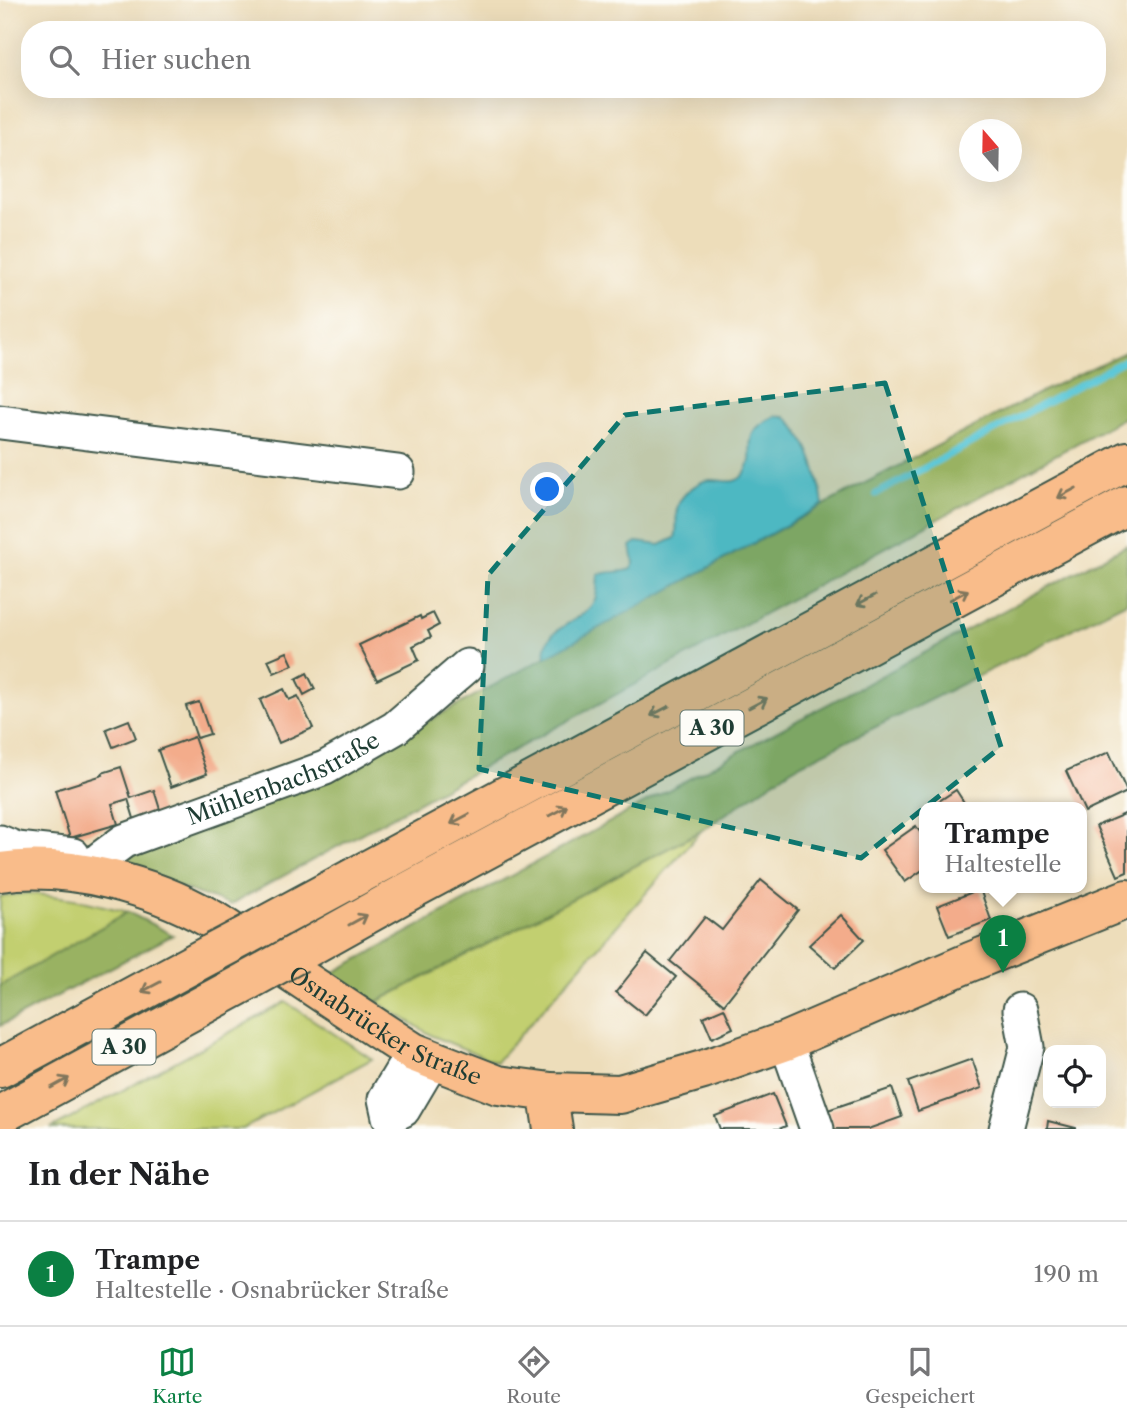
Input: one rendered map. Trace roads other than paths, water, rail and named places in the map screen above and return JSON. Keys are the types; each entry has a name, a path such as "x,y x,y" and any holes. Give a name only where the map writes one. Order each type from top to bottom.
{"main road":[{"name":"A 30","path":"0,1068 1127,461"},
{"name":"A 30","path":"0,1115 448,870 1127,505"},
{"name":"Osnabrücker Straße","path":"10,858 56,870 96,867 210,918 422,1057 498,1085 552,1111 703,1070 786,1041 970,962 1127,899"}],"street":[{"path":"0,422 398,472"},
{"name":"Mühlenbachstraße","path":"96,867 124,841 325,768 395,727 467,666"},
{"path":"1006,1129 1027,1047 1020,1010"},
{"path":"786,1041 817,1129"}],"water":[{"path":"776,416 785,416 807,446 816,469 823,505 546,657 546,646 556,631 590,607 596,596 598,575 631,569 634,563 631,546 637,542 660,545 675,538 677,510 682,498 702,482 733,481 741,477 749,465 750,443 756,429"}],"waterway":[{"path":"876,494 1127,359"}],"place":[{"name":"Trampe","path":"1003,973"}]}
